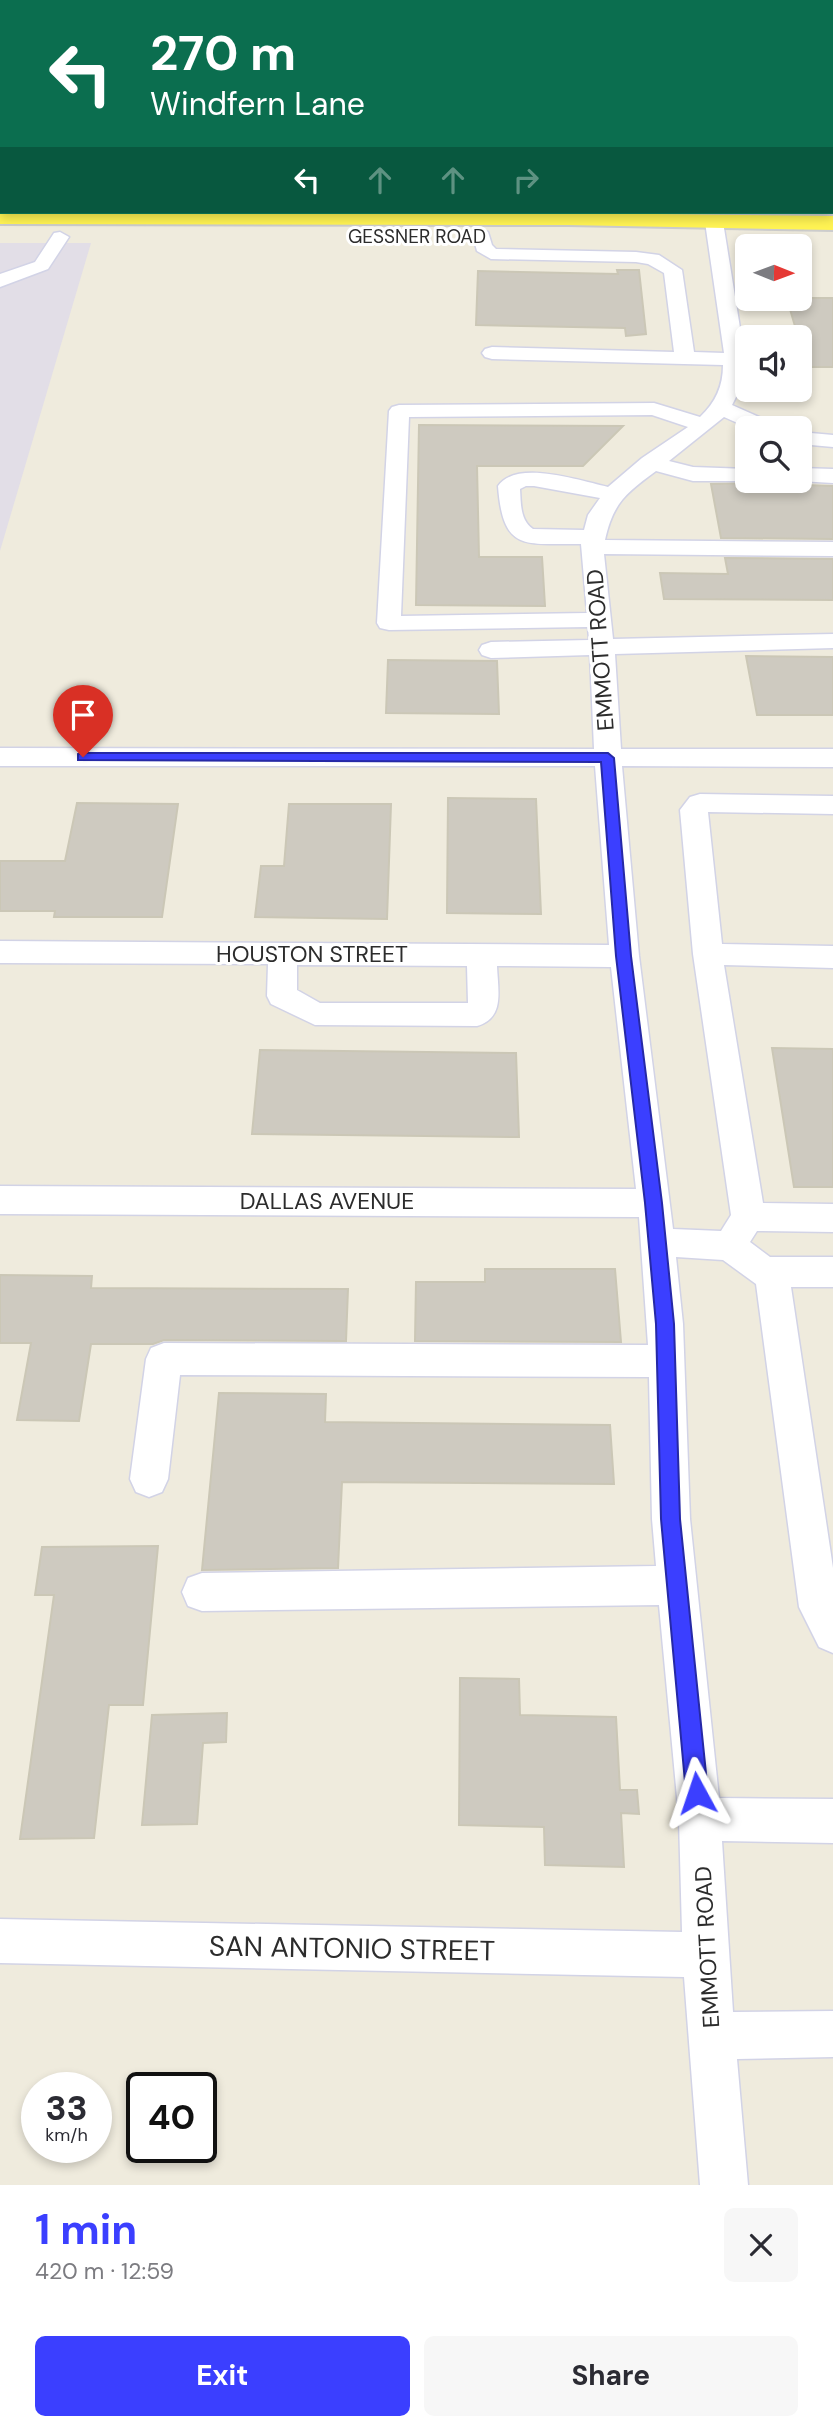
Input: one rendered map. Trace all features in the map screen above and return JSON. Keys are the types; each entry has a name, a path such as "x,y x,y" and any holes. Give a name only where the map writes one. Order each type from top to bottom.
{"main road":[{"name":"GESSNER ROAD","path":"0,237 63,227 276,215 482,236 569,228 622,216 715,231 833,223"},
{"name":"GESSNER ROAD","path":"0,218 63,227 569,228 715,231 833,241"}],"street":[{"path":"0,281 42,268 51,258 63,227"},
{"path":"712,417 733,383 735,359 715,231"},
{"path":"482,236 483,247 491,254 636,257 664,263 673,270 685,358"},
{"path":"492,353 735,359"},
{"path":"735,422 654,408 399,411 388,622 833,641"},
{"name":"EMMOTT ROAD","path":"712,417 613,494 599,515 592,542 624,956 654,1203 666,1361 671,1519 700,1819 705,1955 724,2185"},
{"path":"812,439 833,441"},
{"path":"650,463 693,474 735,475"},
{"path":"812,475 833,476"},
{"path":"613,494 534,479 514,481 509,486 513,525 521,534 529,536 592,542 833,549"},
{"path":"491,650 600,633"},
{"path":"0,757 833,758"},
{"path":"730,1246 748,1217 708,954 695,810 700,803 833,805"},
{"name":"HOUSTON STREET","path":"0,952 624,956"},
{"path":"283,954 282,996 315,1014 477,1015 483,1010 482,955"},
{"path":"708,954 833,957"},
{"name":"DALLAS AVENUE","path":"0,1200 654,1203"},
{"path":"748,1217 833,1218"},
{"path":"657,1242 730,1246 764,1272 833,1272"},
{"path":"772,1272 828,1616"},
{"path":"149,1479 164,1359 666,1361"},
{"path":"202,1592 677,1585"},
{"path":"700,1819 833,1821"},
{"name":"SAN ANTONIO STREET","path":"0,1941 705,1955"},
{"path":"712,2036 833,2034"}],"shaded area":[{"path":"0,243 91,243 0,551"}],"building":[{"path":"617,270 639,270 646,334 626,336 625,328 476,325 478,271 618,274"},
{"path":"812,298 833,298 833,367 812,367 812,325 795,325 791,312 812,312"},
{"path":"419,425 623,426 583,466 477,466 479,557 542,557 545,606 416,605"},
{"path":"735,483 735,493 812,493 812,485 833,486 833,539 721,538 711,484"},
{"path":"725,558 833,559 833,600 664,599 660,573 728,574"},
{"path":"746,656 833,657 833,715 757,715"},
{"path":"388,660 497,661 499,714 386,713"},
{"path":"448,798 536,799 541,914 447,913"},
{"path":"77,803 178,804 162,917 54,917 55,911 0,911 0,861 65,861"},
{"path":"289,804 391,804 387,919 255,917 261,866 284,866"},
{"path":"772,1048 833,1049 833,1187 794,1187"},
{"path":"260,1050 516,1053 519,1137 252,1134"},
{"path":"485,1269 615,1269 621,1342 415,1341 416,1282 485,1282"},
{"path":"0,1275 92,1276 91,1288 348,1289 346,1341 164,1340 153,1344 91,1344 79,1421 17,1420 31,1343 0,1343"},
{"path":"219,1393 326,1394 325,1422 610,1425 614,1484 342,1482 338,1568 202,1570"},
{"path":"158,1546 143,1705 109,1705 94,1838 20,1839 54,1595 35,1595 42,1547"},
{"path":"460,1678 519,1679 520,1715 616,1717 620,1790 637,1790 639,1814 621,1813 624,1867 545,1865 544,1827 459,1825"},
{"path":"227,1713 226,1742 203,1743 197,1824 142,1825 152,1715"}],"route":[{"path":"83,757 608,758 624,956 654,1203 665,1324 671,1519 697,1793"}]}
